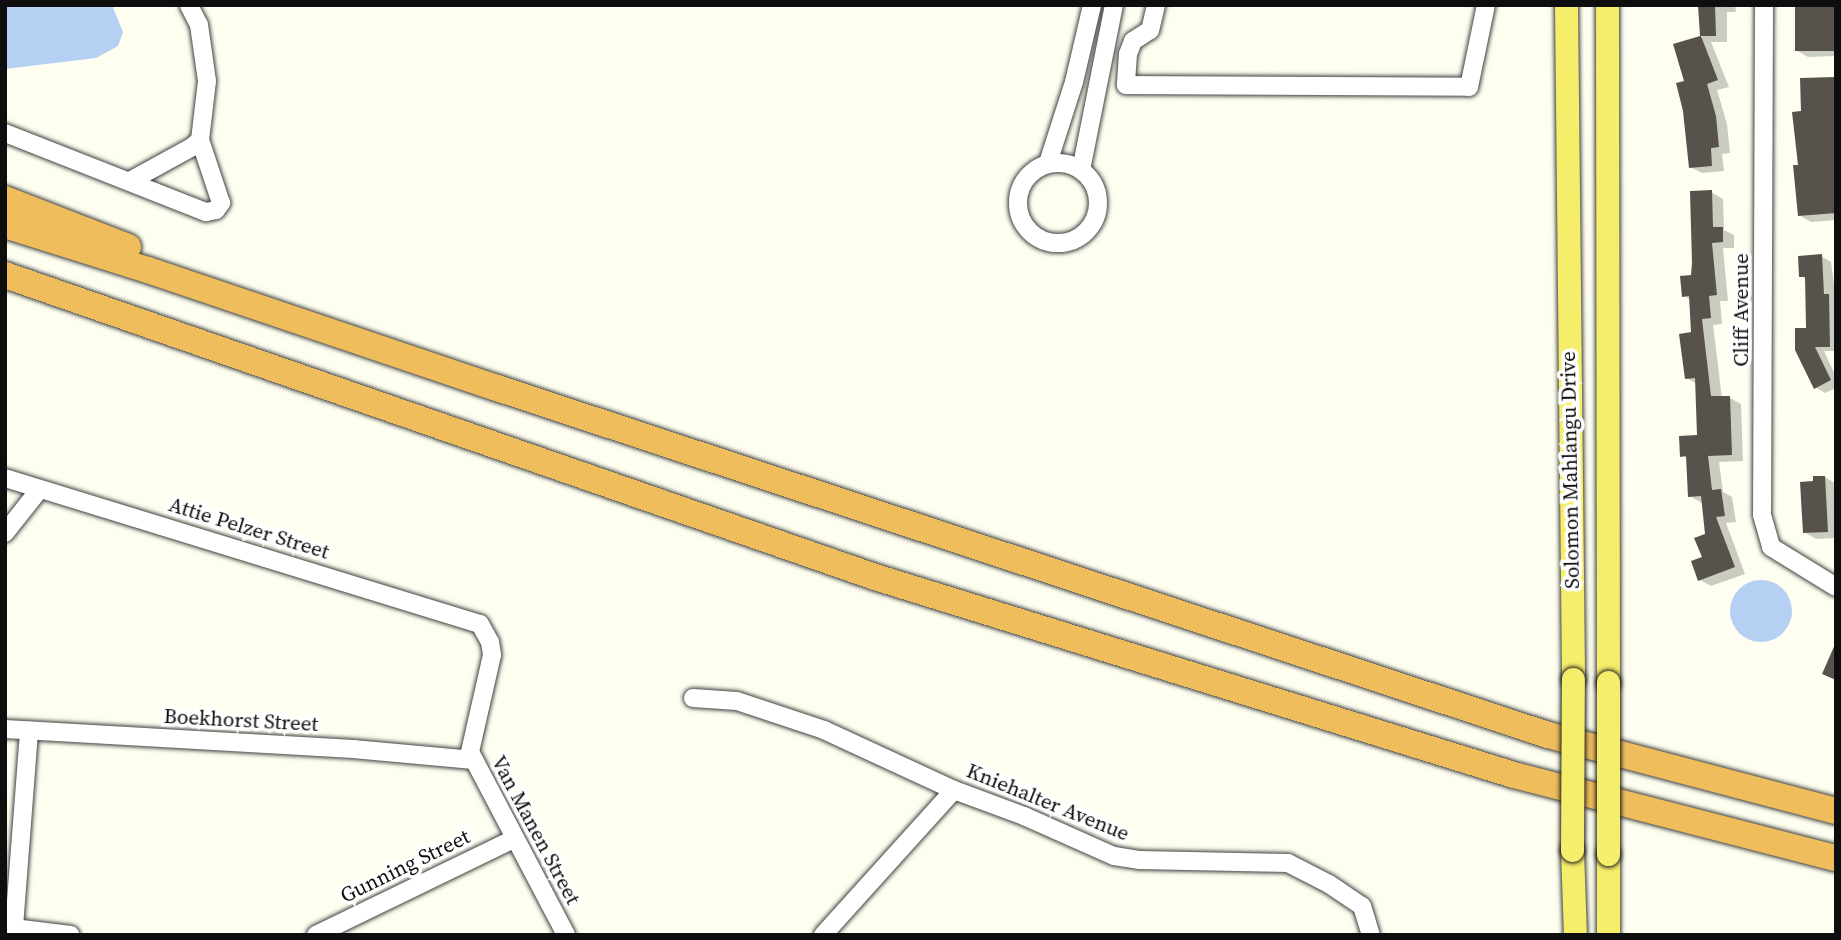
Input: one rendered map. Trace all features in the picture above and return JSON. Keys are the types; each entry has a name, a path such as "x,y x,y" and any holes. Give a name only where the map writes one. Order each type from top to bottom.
{"highway":[{"path":"5,200 497,388"},
{"path":"5,225 148,270 1548,735 1836,811"},
{"path":"5,275 875,577 1514,775 1836,858"},
{"path":"5,293 170,332"}],"main road":[{"name":"Solomon Mahlangu Drive","path":"1566,5 1573,679 1572,850 1575,935"},
{"name":"Solomon Mahlangu Drive","path":"1606,5 1608,935"}],"street":[{"path":"5,133 132,180 206,212 216,210 221,203 200,140 207,81 200,25 189,5"},
{"path":"1048,163 1074,82 1092,5"},
{"path":"1081,170 1114,5"},
{"path":"1156,5 1150,30 1133,41 1128,54 1126,85 1469,87 1486,5"},
{"name":"Cliff Avenue","path":"1764,5 1762,515 1771,547 1833,580"},
{"path":"132,180 200,140"},
{"path":"1048,163 1070,165 1081,170 1095,189 1098,200 1093,223 1072,241 1045,242 1032,235 1023,224 1017,199 1028,175 1048,163"},
{"name":"Attie Pelzer Street","path":"5,478 480,624"},
{"path":"5,533 39,490"},
{"name":"Van Manen Street","path":"480,624 490,642 492,655 470,743 473,760 566,935"},
{"name":"Kniehalter Avenue","path":"693,698 737,701 824,730 954,790 1024,816 1114,856 1139,860 1288,863 1357,901 1367,915 1371,935"},
{"name":"Boekhorst Street","path":"5,729 353,749 473,760"},
{"path":"29,731 10,927 71,935"},
{"path":"823,935 954,790"},
{"name":"Gunning Street","path":"316,935 514,839"}],"water":[{"path":"5,5 112,5 123,32 118,46 96,58 5,69"},
{"path":"1761,580 1773,582 1783,589 1790,599 1790,623 1783,633 1773,640 1761,642 1749,640 1739,633 1732,623 1730,611 1732,599 1739,589 1749,582"}],"building":[{"path":"1698,5 1715,5 1716,36 1701,36 1718,80 1707,84 1716,116 1719,147 1711,148 1712,166 1689,168 1683,111 1676,83 1684,81 1673,44 1700,36"},
{"path":"1795,5 1835,5 1835,51 1795,51"},
{"path":"1836,77 1836,213 1798,216 1793,165 1798,165 1792,112 1801,111 1800,78"},
{"path":"1712,190 1713,227 1723,227 1723,242 1712,243 1717,295 1709,296 1711,318 1702,319 1711,396 1730,396 1732,455 1708,456 1712,490 1721,489 1725,516 1716,517 1735,567 1698,581 1691,561 1702,557 1694,538 1705,534 1701,496 1688,497 1686,456 1680,457 1679,436 1697,435 1695,378 1685,379 1679,334 1691,332 1689,296 1682,297 1680,276 1691,275 1690,191"},
{"path":"1822,254 1824,294 1829,294 1830,347 1815,347 1831,380 1814,389 1795,350 1795,328 1806,328 1805,277 1799,277 1798,256"},
{"path":"1813,476 1825,476 1828,532 1803,533 1800,482 1813,481"},
{"path":"1836,642 1836,680 1822,674"}]}
